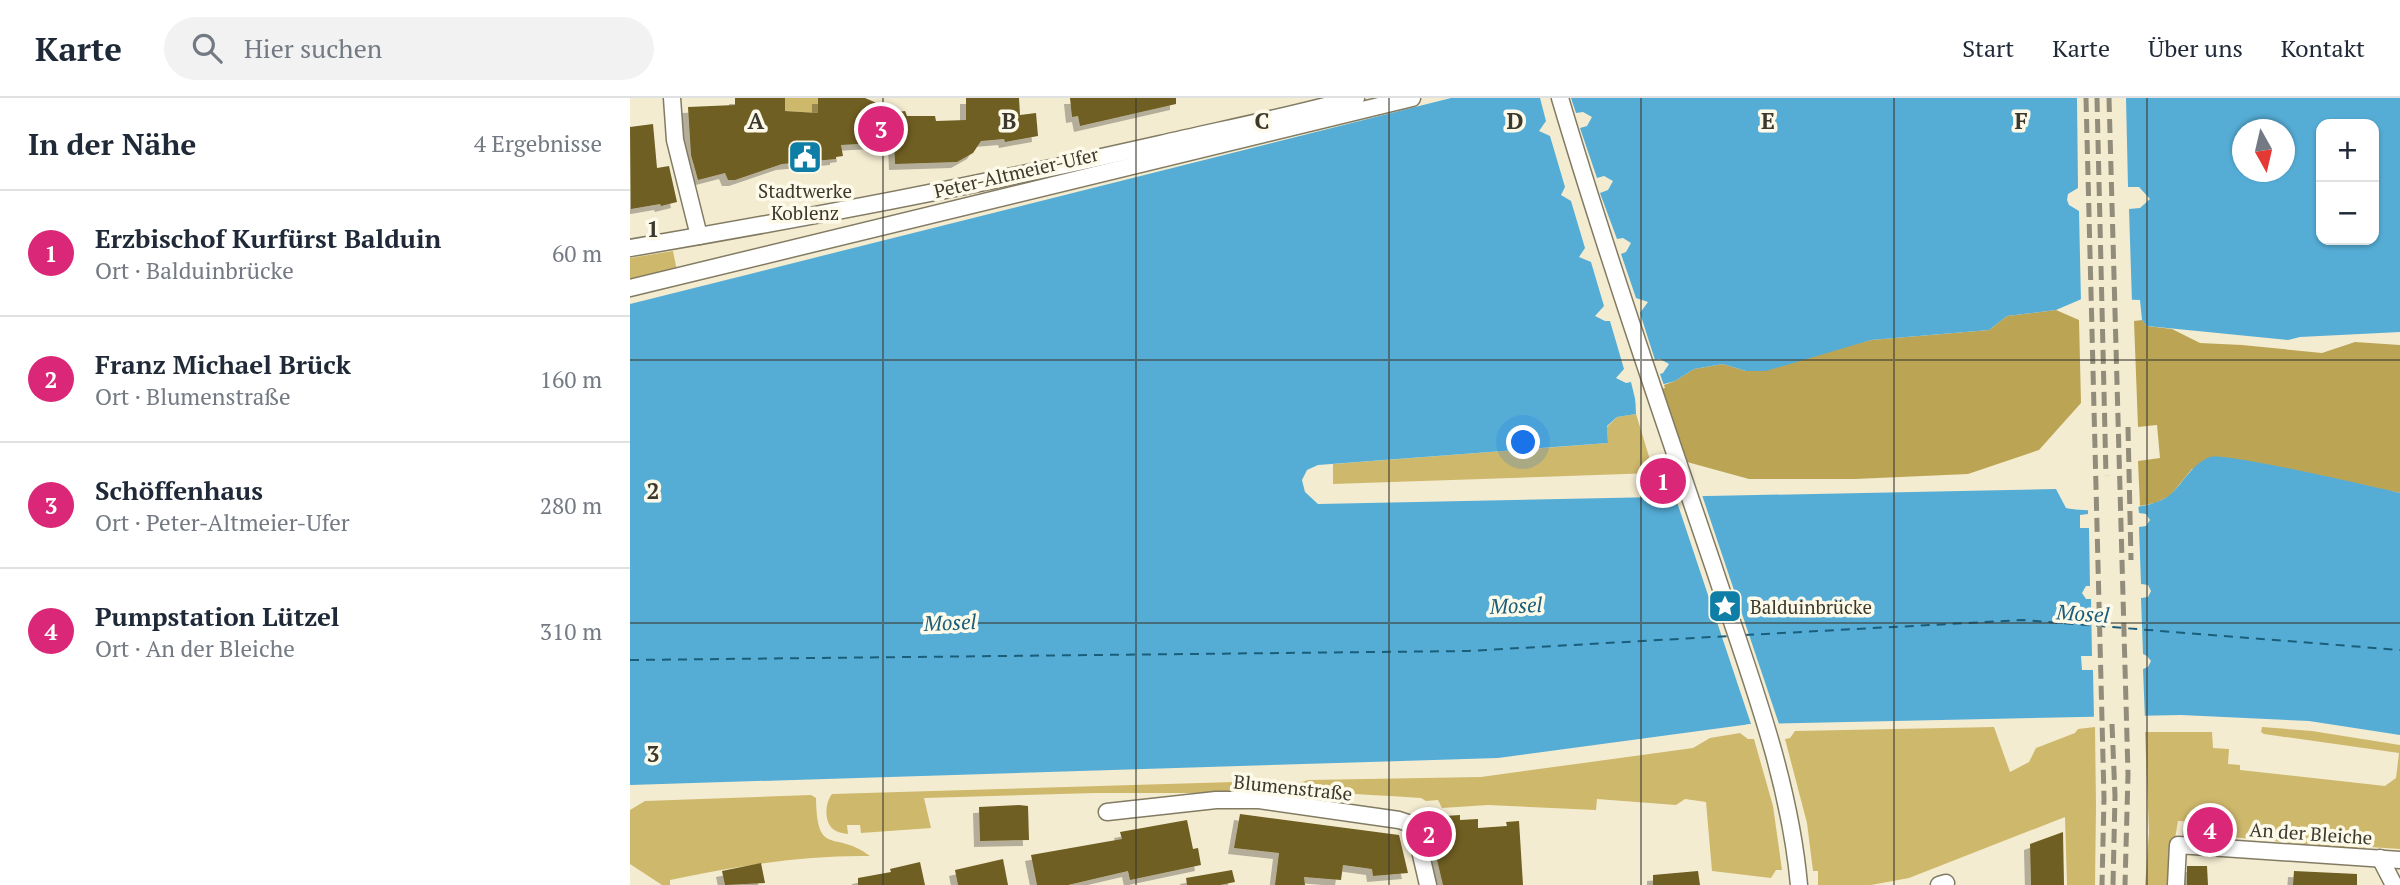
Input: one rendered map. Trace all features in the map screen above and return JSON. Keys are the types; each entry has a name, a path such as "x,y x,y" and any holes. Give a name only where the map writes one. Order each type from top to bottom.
{"street":[{"path":"672,98 676,140 699,236"},
{"name":"Peter-Altmeier-Ufer","path":"630,248 1083,161 1356,98"},
{"name":"Peter-Altmeier-Ufer","path":"630,288 1412,98"},
{"path":"1560,98 1646,370 1768,732 1792,827 1799,885"},
{"name":"Blumenstraße","path":"1107,813 1216,800 1259,800 1405,822 1415,829 1429,885"},
{"name":"An der Bleiche","path":"2176,885 2178,845 2400,860"},
{"path":"2380,858 2394,885"}],"shaded area":[{"path":"785,98 818,98 818,113 785,111"},
{"path":"673,251 677,271 630,283 630,258"},
{"path":"2056,310 2079,320 2081,403 2039,450 1968,474 1855,479 1749,479 1687,462 1661,386 1694,369 1723,364 1746,371 1871,340 1989,330 2007,316"},
{"path":"2142,320 2147,326 2172,329 2200,343 2322,353 2355,342 2400,345 2400,493 2240,460 2192,469 2170,496 2140,506 2138,461 2160,458 2157,425 2138,427 2134,321"},
{"path":"1636,414 1654,473 1333,484 1333,464 1608,443 1607,427 1617,417"},
{"path":"1994,727 2010,772 2029,762 2036,748 2075,733 2078,729 2095,727 2095,885 2067,885 2065,817 1909,878 1871,885 1818,885 1818,871 1813,871 1807,823 1785,739 1790,738 1795,731"},
{"path":"2262,727 2312,731 2400,745 2400,849 2358,849 2231,837 2232,824 2178,821 2167,885 2145,885 2149,832 2145,732 2212,732 2213,748 2229,749 2228,764 2240,765 2240,770 2385,786 2396,778 2399,753 2264,734 2261,732"},
{"path":"1740,733 1748,739 1754,739 1773,806 1782,870 1776,870 1771,878 1712,871 1706,802 1685,799 1676,805 1597,799 1596,810 1488,805 1442,808 1438,800 1313,791 1297,787 1299,783 1308,780 1481,777 1693,748 1710,738"},
{"path":"1267,781 1284,793 1329,802 1260,793 1095,793 924,798 931,828 861,833 860,825 847,825 848,834 832,828 826,814 832,794"},
{"path":"811,795 816,798 817,817 824,836 858,848 870,856 795,859 745,866 670,880 670,885 662,885 630,864 630,810 645,801"}],"water":[{"name":"Mosel","path":"1451,98 2400,98 2400,332 2300,337 2288,340 2147,326 2142,320 2140,300 2084,298 2056,310 2007,316 1989,330 1871,340 1766,371 1746,371 1723,364 1694,369 1675,381 1635,392 1636,414 1617,417 1607,426 1608,443 1318,465 1307,470 1302,480 1305,492 1318,504 2056,489 2066,508 2105,510 2136,507 2162,500 2171,494 2198,464 2210,457 2221,457 2400,493 2400,735 2309,721 2181,715 1751,724 1498,758 630,785 630,304"}],"pier":[{"path":"1540,98 1571,98 1576,113 1583,112 1592,117 1587,126 1580,128 1597,178 1604,176 1613,181 1608,190 1600,193 1617,239 1623,238 1631,243 1626,252 1621,254 1636,298 1648,302 1640,313 1655,360 1660,359 1669,364 1660,374 1665,388 1638,394 1639,415 1631,382 1626,383 1616,378 1624,369 1610,321 1595,316 1604,306 1591,262 1579,257 1585,248 1571,201 1561,195 1565,187 1550,136 1539,131 1546,121"},
{"path":"2077,98 2126,98 2128,187 2139,187 2150,199 2140,208 2129,209 2132,303 2081,302 2079,211 2069,205 2067,200 2068,194 2078,188"},
{"path":"1701,492 1779,724 1788,724 1792,728 1743,728 1751,724 1674,493"},
{"path":"2138,503 2139,513 2146,514 2150,520 2146,526 2139,527 2141,584 2148,585 2151,591 2148,597 2141,598 2143,654 2151,661 2148,667 2143,669 2145,720 2094,720 2093,670 2082,670 2081,656 2092,656 2091,599 2086,599 2082,593 2086,586 2090,586 2089,528 2080,528 2080,515 2088,514 2088,507"}],"building":[{"path":"735,98 785,98 785,111 818,113 818,98 865,98 898,112 905,111 907,116 935,116 936,121 966,120 966,98 1019,98 1020,115 1036,113 1038,136 1005,142 1004,139 981,141 973,153 957,162 895,164 894,142 841,145 843,156 836,159 782,164 735,180 728,180 725,173 698,180 691,155 688,107 735,105"},
{"path":"1070,98 1176,98 1176,104 1080,126 1078,116 1072,117"},
{"path":"653,124 657,168 669,166 677,202 631,209 630,127"},
{"path":"1028,806 1029,840 980,841 979,807"},
{"path":"1240,814 1399,835 1408,873 1373,876 1372,869 1343,865 1341,880 1304,877 1305,885 1275,885 1279,853 1234,848"},
{"path":"1460,815 1460,820 1478,819 1478,828 1507,826 1506,822 1519,821 1523,885 1443,885 1428,822 1445,820 1445,816"},
{"path":"1187,820 1193,849 1198,848 1201,865 1130,880 1128,871 1068,885 1037,885 1031,855 1122,839 1120,832"},
{"path":"2189,822 2232,824 2231,837 2188,835"},
{"path":"2063,832 2064,885 2031,885 2030,844"},
{"path":"1003,859 1008,885 958,885 955,870"},
{"path":"920,862 925,885 858,885 858,878 891,872 890,869"},
{"path":"761,863 765,883 725,885 722,871"},
{"path":"2187,866 2207,866 2208,885 2187,885"},
{"path":"1232,870 1235,882 1187,885 1186,878"},
{"path":"1698,871 1700,885 1653,885 1653,875"},
{"path":"2294,871 2357,874 2357,885 2293,885"}],"ferry route":[{"path":"1745,635 2023,620 2400,650"},
{"path":"630,660 1468,651 1729,636"}],"railway":[{"path":"2086,98 2104,798 2102,885"},
{"path":"2097,98 2106,476"},
{"path":"2109,98 2128,774 2125,885"},
{"path":"2128,427 2131,560"},
{"path":"2112,724 2115,796 2113,885"}],"place":[{"name":"Schöffenhaus","path":"881,129"},
{"name":"Stadtwerke Koblenz","path":"805,157"},
{"name":"Erzbischof Kurfürst Balduin","path":"1663,481"},
{"name":"Balduinbrücke","path":"1725,606"},
{"name":"Pumpstation Lützel","path":"2210,830"},
{"name":"Franz Michael Brück","path":"1429,834"}]}
